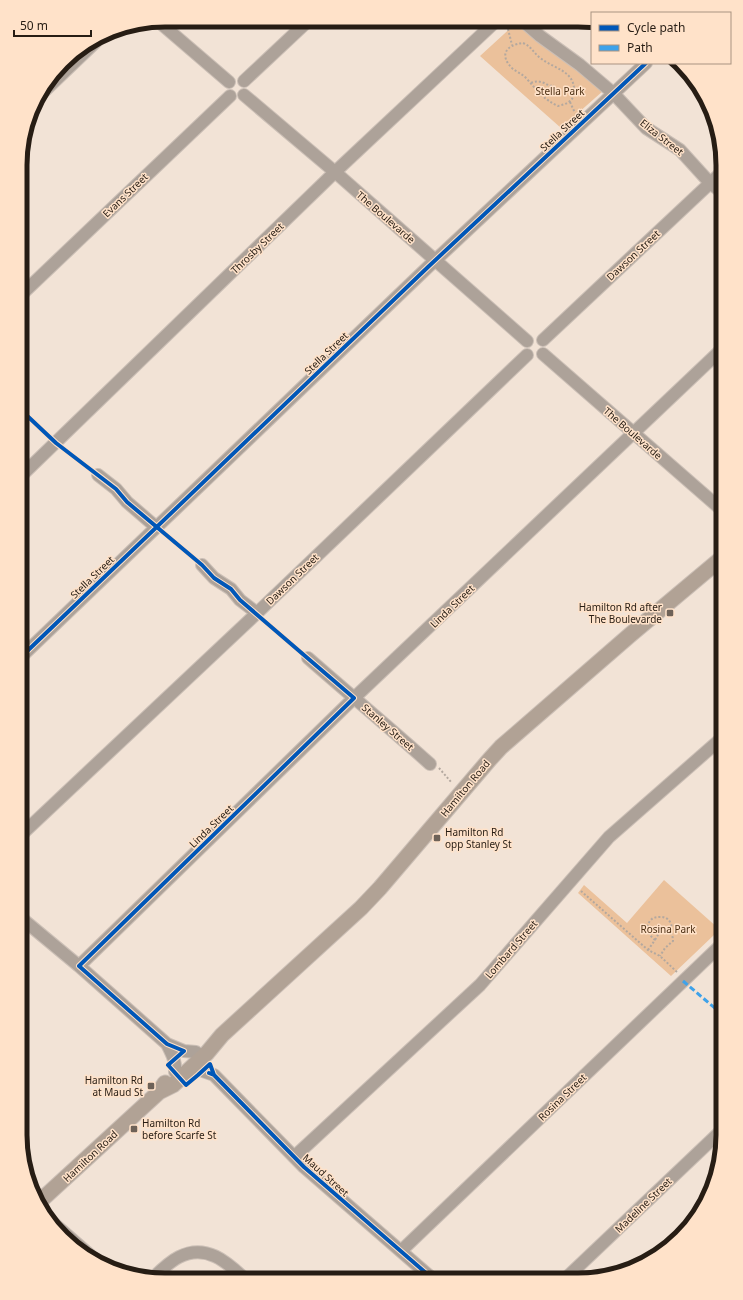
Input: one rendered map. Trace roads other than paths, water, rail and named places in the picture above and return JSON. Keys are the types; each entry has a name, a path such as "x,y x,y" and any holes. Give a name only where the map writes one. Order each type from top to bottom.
{"main road":[{"name":"Hamilton Road","path":"43,1199 159,1092 173,1085 182,1071 203,1051 361,908 380,888 501,747 716,563"}],"street":[{"path":"165,27 228,82"},
{"path":"244,81 302,27"},
{"name":"Throsby Street","path":"27,470 335,172 490,27"},
{"name":"Eliza Street","path":"530,27 580,64 614,93 646,128 680,150 716,188"},
{"path":"57,78 84,53"},
{"name":"Stella Street","path":"27,652 435,260 645,64"},
{"path":"228,82 236,78 244,81"},
{"path":"228,82 227,91 230,96 232,98 239,98 244,95 247,90 244,81"},
{"name":"The Boulevarde","path":"244,95 335,172 527,341"},
{"name":"Evans Street","path":"27,289 230,96"},
{"name":"Dawson Street","path":"543,340 716,177"},
{"path":"535,337 543,340 546,349 543,354 537,358 534,358 527,355 525,349 527,341 535,337"},
{"name":"The Boulevarde","path":"543,354 716,505"},
{"name":"Dawson Street","path":"27,829 257,613 527,355"},
{"name":"Linda Street","path":"79,966 354,698 716,355"},
{"path":"98,475 116,489 127,502 156,527"},
{"path":"202,566 214,578 231,589 240,600 257,613"},
{"name":"Stanley Street","path":"308,658 379,718 430,764"},
{"name":"Lombard Street","path":"294,1157 480,985 609,837 716,743"},
{"path":"27,923 79,966 167,1044 184,1051 203,1051 214,1075"},
{"name":"Rosina Street","path":"401,1251 716,950"},
{"path":"167,1044 176,1065 182,1071"},
{"name":"Maud Street","path":"182,1071 197,1069 214,1075 294,1157 426,1273"},
{"name":"Madeline Street","path":"571,1273 716,1136"},
{"path":"159,1273 179,1256 198,1248 223,1260 238,1273"}],"place":[{"name":"Hamilton Rd after The Boulevarde","path":"670,613"},
{"name":"Hamilton Rd opp Stanley St","path":"437,838"},
{"name":"Hamilton Rd at Maud St","path":"151,1086"},
{"name":"Hamilton Rd before Scarfe St","path":"134,1129"}],"park label":[{"name":"Stella Park","path":"560,91"},
{"name":"Rosina Park","path":"668,929"}]}
